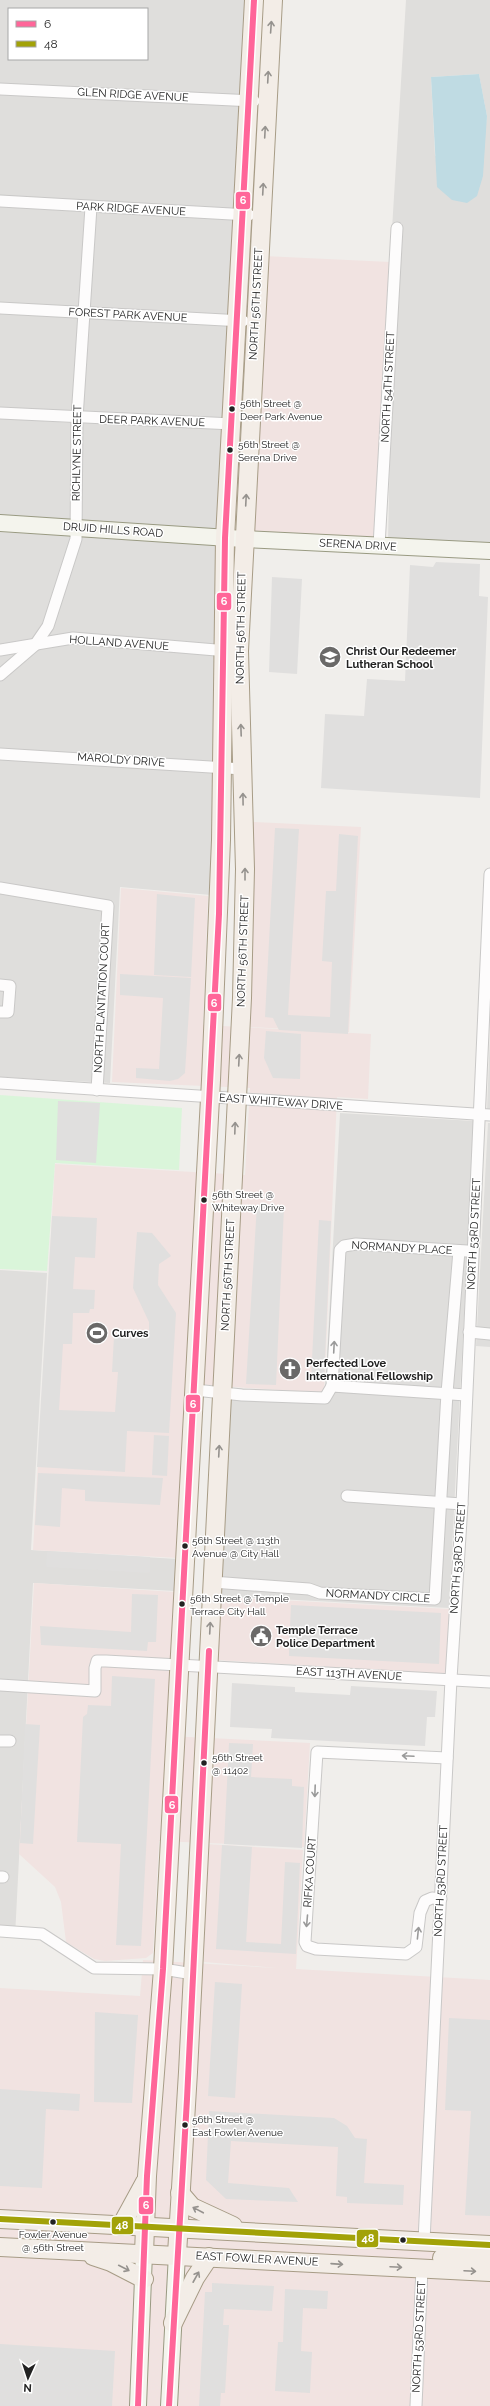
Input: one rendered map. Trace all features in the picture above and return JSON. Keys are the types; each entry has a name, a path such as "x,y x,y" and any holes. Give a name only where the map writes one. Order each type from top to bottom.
{"main road":[{"name":"NORTH 56TH STREET","path":"144,2253 147,2176 163,1969 196,1372 216,963 222,767 231,651 244,539 247,321 258,101 254,0"},
{"name":"NORTH 56TH STREET","path":"258,101 273,0"},
{"name":"NORTH 56TH STREET","path":"177,2254 193,1974 243,964 245,869 243,769 231,651 225,538 233,424 247,321"},
{"path":"216,963 243,964"},
{"path":"205,1193 232,1196"},
{"path":"204,1212 231,1214"},
{"path":"196,1372 223,1373"},
{"path":"121,2226 147,2176"},
{"path":"180,2194 192,2207 246,2231"},
{"path":"0,2219 490,2245"},
{"name":"EAST FOWLER AVENUE","path":"0,2247 177,2254 490,2272"},
{"path":"77,2250 111,2262 144,2279"},
{"path":"173,2323 195,2278 209,2256"},
{"path":"422,2268 432,2259 490,2259"}],"street":[{"name":"GLEN RIDGE AVENUE","path":"0,89 258,101"},
{"name":"PARK RIDGE AVENUE","path":"0,201 252,215"},
{"name":"RICHLYNE STREET","path":"0,675 35,645 48,626 76,539 77,418 91,206"},
{"name":"NORTH 54TH STREET","path":"379,546 397,228"},
{"name":"FOREST PARK AVENUE","path":"0,308 247,321"},
{"name":"DEER PARK AVENUE","path":"0,413 77,418 233,424"},
{"name":"DRUID HILLS ROAD","path":"0,523 225,538"},
{"name":"SERENA DRIVE","path":"225,538 490,551"},
{"name":"HOLLAND AVENUE","path":"0,650 73,638 231,651"},
{"name":"MAROLDY DRIVE","path":"0,754 243,769"},
{"name":"NORTH 53RD STREET","path":"424,2241 451,1679 462,1504 473,1252 485,1115 490,874"},
{"name":"NORTH PLANTATION COURT","path":"0,888 108,906 97,1090"},
{"path":"0,985 10,986 8,1012 0,1012"},
{"name":"EAST WHITEWAY DRIVE","path":"0,1083 485,1115"},
{"name":"NORMANDY PLACE","path":"332,1386 340,1250 349,1244 356,1244 459,1251 447,1394"},
{"path":"459,1251 473,1252"},
{"path":"470,1332 490,1334"},
{"path":"195,1390 325,1398 332,1386 466,1395"},
{"name":"NORMANDY CIRCLE","path":"212,1582 309,1588 320,1593 436,1599 447,1394"},
{"path":"347,1496 462,1504"},
{"name":"EAST 113TH AVENUE","path":"0,1685 95,1691 95,1668 97,1661 490,1682"},
{"name":"RIFKA COURT","path":"441,1899 432,1898 425,1901 420,1913 416,1947 406,1954 316,1949 307,1946 305,1942 317,1752 447,1758"},
{"path":"0,1931 42,1934 94,1968 163,1969 193,1974"},
{"name":"NORTH 56TH STREET","path":"138,2406 144,2253"},
{"name":"NORTH 56TH STREET","path":"169,2406 177,2254"},
{"name":"NORTH 53RD STREET","path":"416,2406 422,2268"}],"shaded area":[{"path":"0,0 250,0 245,95 0,84"},
{"path":"406,0 490,0 490,545 388,541 390,445 402,223 392,223","holes":["479,74 487,116 485,131 435,156 431,77"]},
{"path":"0,95 245,106 239,209 0,196"},
{"path":"0,207 86,212 80,307 0,303"},
{"path":"96,212 239,220 234,315 89,307"},
{"path":"264,256 390,262 375,540 249,534"},
{"path":"0,314 79,318 72,412 0,407"},
{"path":"89,318 233,325 228,418 82,413"},
{"path":"0,418 72,423 70,521 0,517"},
{"path":"81,423 228,429 221,532 80,522"},
{"path":"0,532 218,544 214,653 211,895 120,887 110,1083 0,1077"},
{"path":"436,562 480,564 479,596 488,597 480,798 321,788 325,714 364,716 367,679 405,681 410,565 433,567"},
{"path":"272,577 302,579 297,674 269,672"},
{"path":"253,822 361,827 349,1032 250,1027"},
{"path":"275,828 299,829 288,1015 330,1017 332,962 322,961 326,891 336,891 339,834 358,836 348,1034 279,1030 273,1018 265,1017"},
{"path":"121,888 208,896 203,1025 371,1034 368,1099 337,1097 324,1393 188,1384 178,1558 33,1550 55,1164 245,1175 250,1088 112,1082"},
{"path":"157,894 195,898 191,977 154,975"},
{"path":"120,974 191,978 185,1073 178,1079 170,1081 136,1078 136,1068 159,1069 163,998 120,995"},
{"path":"266,1031 301,1034 300,1079 273,1078 264,1058"},
{"path":"490,1034 490,1110 487,1110"},
{"path":"58,1101 100,1103 96,1163 56,1160"},
{"path":"340,1113 474,1121 449,1608 221,1596 232,1388 325,1394"},
{"path":"488,1123 490,1123 490,1347 476,1346"},
{"path":"257,1205 284,1207 276,1385 246,1384"},
{"path":"52,1216 97,1218 95,1258 75,1257 73,1289 95,1290 94,1309 90,1309 89,1313 73,1313 72,1344 63,1344 59,1410 115,1412 118,1372 112,1372 114,1336 149,1338 149,1322 133,1288 137,1232 152,1233 171,1256 159,1264 158,1285 176,1313 169,1433 127,1431 125,1472 37,1467"},
{"path":"319,1220 331,1221 324,1381 311,1380"},
{"path":"0,1270 47,1273 31,1550 177,1559 175,1591 33,1583 15,1937 0,1937"},
{"path":"154,1435 169,1436 167,1476 152,1475"},
{"path":"38,1473 163,1478 160,1505 85,1501 85,1490 62,1488 60,1527 35,1525"},
{"path":"47,1551 150,1557 150,1573 46,1567"},
{"path":"34,1583 175,1592 168,1736 310,1743 304,1847 159,1841 153,1953 146,1958 105,1961 94,1959 66,1942 61,1902 55,1887 19,1854"},
{"path":"132,1594 158,1595 156,1642 148,1642 147,1651 41,1645 40,1626 131,1632"},
{"path":"220,1597 450,1609 448,1674 216,1660"},
{"path":"291,1605 441,1613 439,1664 289,1656 289,1634 302,1635 303,1629 290,1628"},
{"path":"112,1676 155,1679 141,1946 116,1945 121,1844 77,1842 83,1717 87,1714 88,1705 111,1706"},
{"path":"232,1683 295,1687 295,1692 350,1695 351,1686 437,1691 435,1717 427,1717 425,1746 271,1738 272,1729 230,1727"},
{"path":"25,1724 40,1725 33,1844 20,1843"},
{"path":"229,1743 253,1744 251,1777 292,1779 292,1786 304,1787 302,1848 224,1844"},
{"path":"205,1844 303,1850 296,1969 490,1980 490,2406 0,2406 0,1988 140,1996 143,1960 277,1968 204,1962"},
{"path":"222,1845 252,1847 246,1942 281,1944 285,1862 300,1863 296,1954 216,1949"},
{"path":"215,1982 242,1984 235,2098 208,2096"},
{"path":"95,2012 138,2015 132,2103 94,2102"},
{"path":"449,2018 490,2020 490,2216 465,2215 471,2111 445,2110"},
{"path":"0,2089 80,2094 79,2111 46,2109 42,2188 0,2186"},
{"path":"209,2111 334,2118 347,2126 355,2138 367,2139 364,2183 404,2185 403,2205 347,2203 347,2197 336,2196 338,2147 231,2141 228,2183 289,2188 298,2202 226,2199 206,2180"},
{"path":"212,2283 274,2286 272,2311 224,2309 223,2325 229,2325 225,2393 221,2393 220,2406 199,2406 205,2292 212,2292"},
{"path":"285,2289 328,2291 327,2309 303,2308 301,2351 312,2352 310,2393 275,2391 278,2342 283,2342"},
{"path":"0,2344 115,2351 112,2406 0,2406"}],"green space":[{"path":"0,1095 182,1108 179,1170 55,1163 47,1271 0,1269"}],"water":[{"path":"479,74 487,116 483,176 477,196 467,203 452,200 437,187 431,77"}],"transit line":[{"name":"6","path":"138,2406 147,2176 163,1969 219,914 225,538 254,0"},
{"name":"6","path":"169,2406 187,2099 209,1651"},
{"name":"48","path":"0,2219 490,2245"}],"place":[{"name":"56th Street @ Deer Park Avenue","path":"232,409"},
{"name":"56th Street @ Serena Drive","path":"230,450"},
{"name":"Christ Our Redeemer Lutheran School","path":"330,657"},
{"name":"56th Street @ Whiteway Drive","path":"204,1200"},
{"name":"Curves","path":"97,1333"},
{"name":"Perfected Love International Fellowship","path":"290,1369"},
{"name":"56th Street @ 113th Avenue @ City Hall","path":"185,1546"},
{"name":"56th Street @ Temple Terrace City Hall","path":"182,1604"},
{"name":"Temple Terrace Police Department","path":"261,1636"},
{"name":"56th Street @ 11402","path":"204,1763"},
{"name":"56th Street @ East Fowler Avenue","path":"185,2125"},
{"name":"Fowler Avenue @ 56th Street","path":"53,2222"}]}
